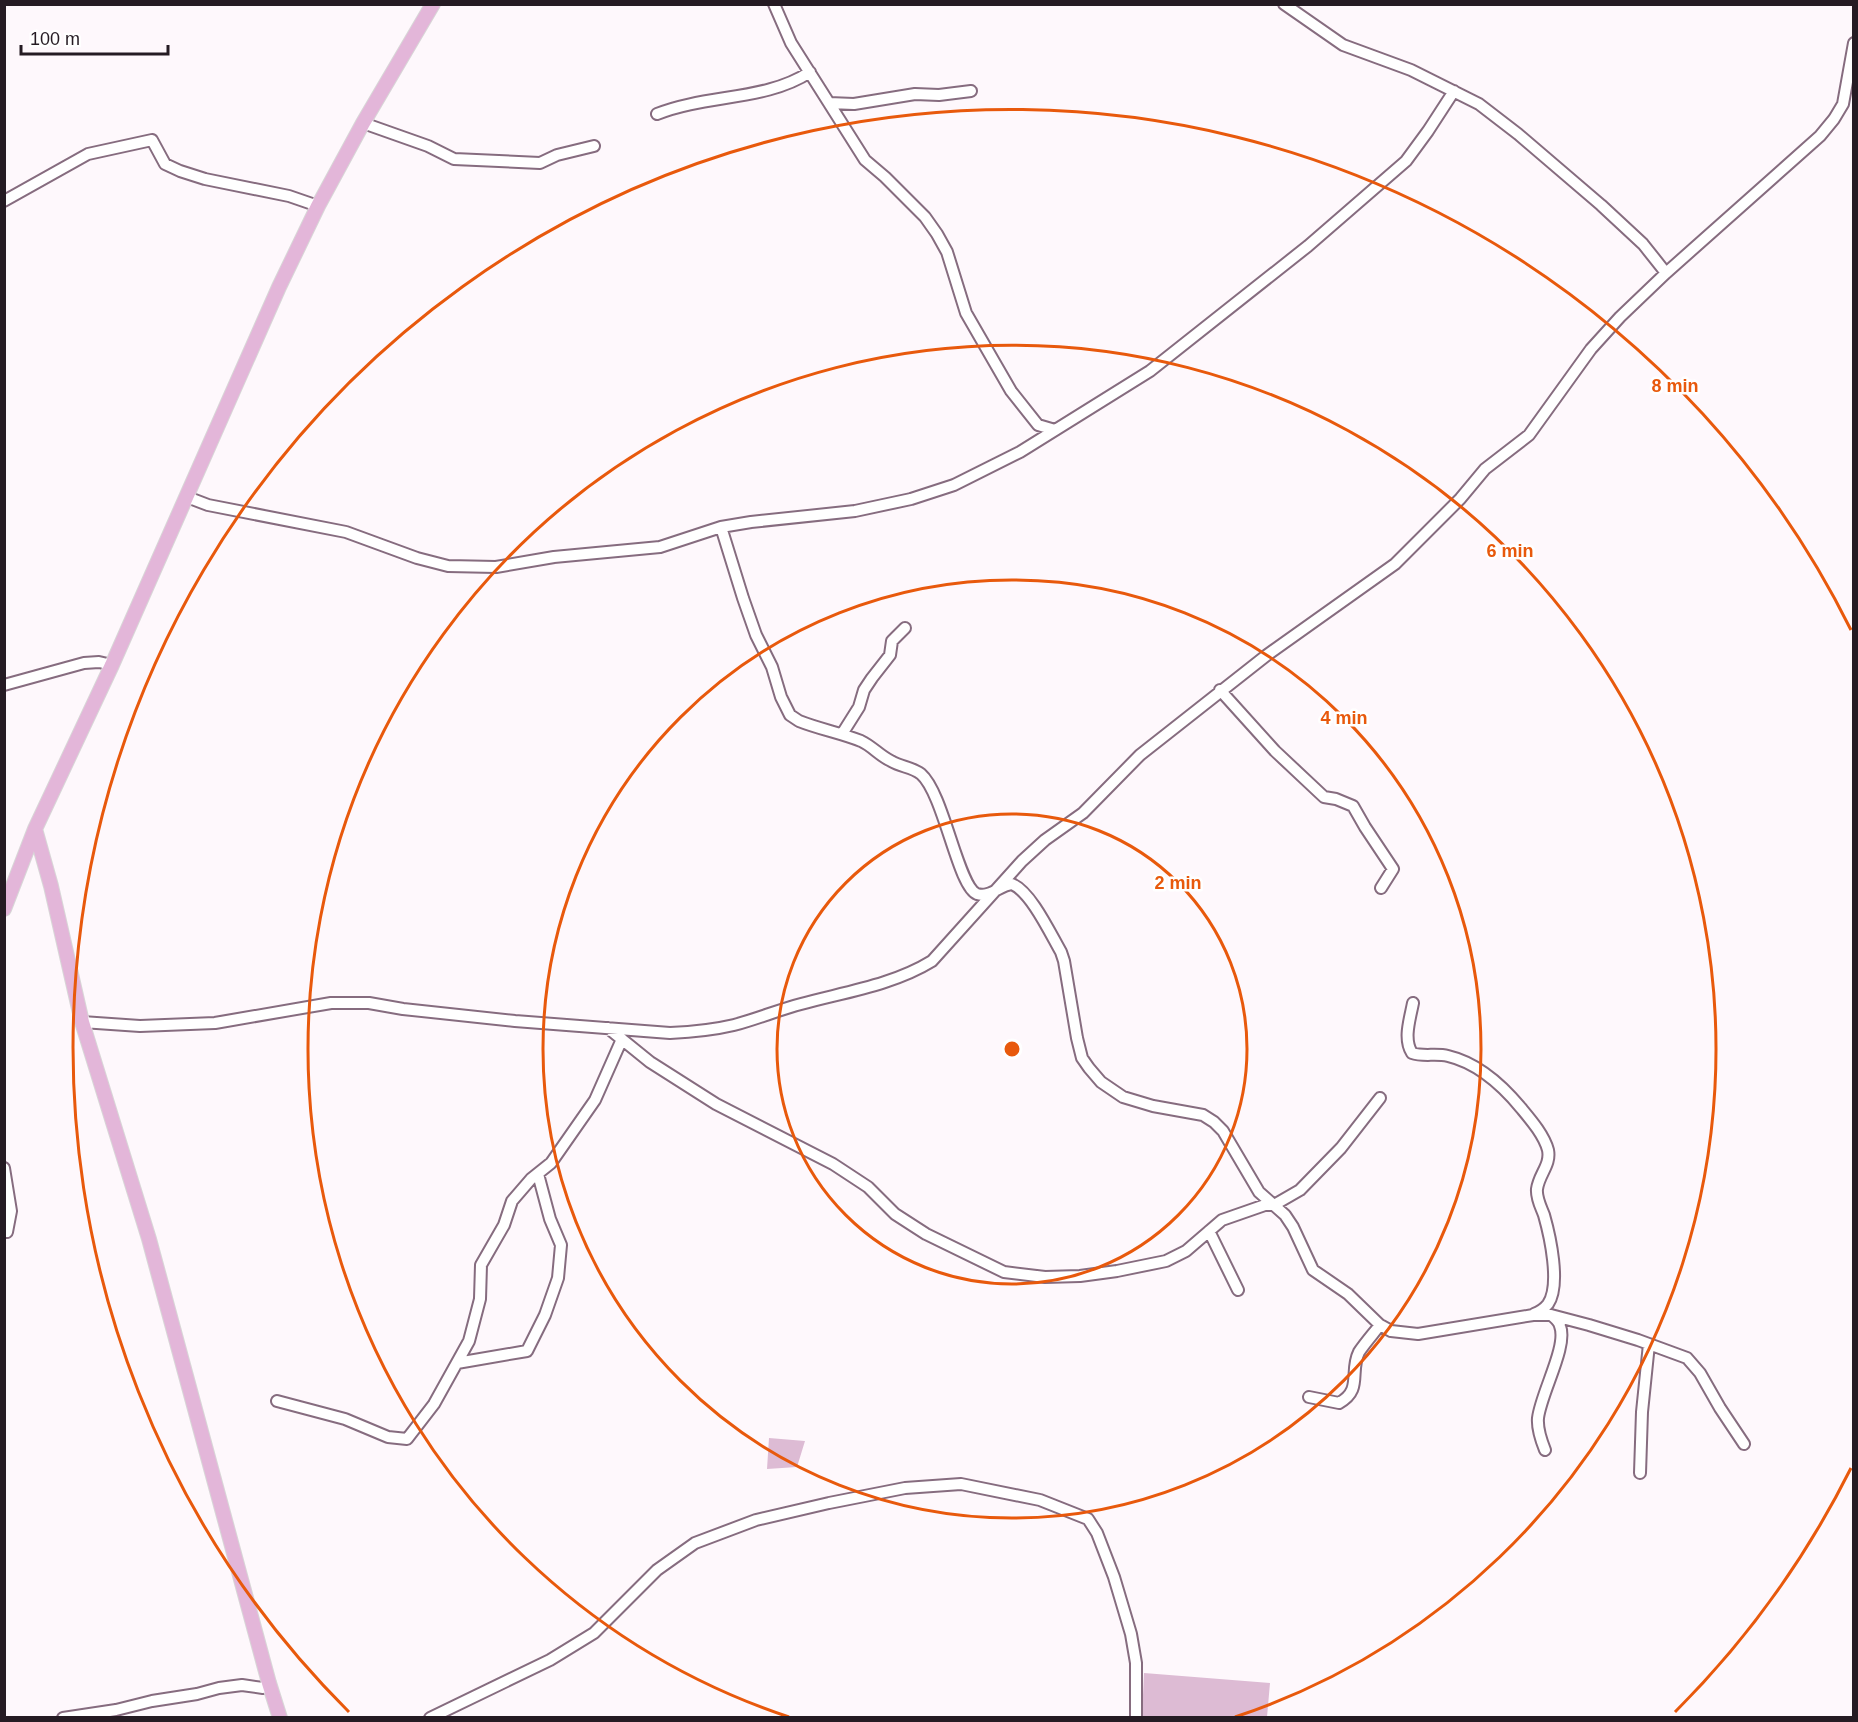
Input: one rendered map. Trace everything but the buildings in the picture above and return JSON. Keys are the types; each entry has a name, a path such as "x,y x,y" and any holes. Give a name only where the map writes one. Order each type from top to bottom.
{"main road":[{"path":"4,909 35,829 112,665 279,287 318,206 363,123 434,4"},
{"path":"35,829 51,885 82,1022 149,1239 280,1718"}],"street":[{"path":"774,4 791,43 865,160 925,217 937,234 947,252 966,313 1011,392 1038,425 1055,430"},
{"path":"1287,5 1343,45 1411,70 1479,104 1601,205 1643,244 1665,273"},
{"path":"82,1022 141,1026 215,1023 331,1003 369,1003 515,1021 670,1033 695,1032 734,1025 799,1004 892,980 917,970 932,961 1022,861 1083,813 1140,755 1220,690 1395,564 1460,499 1485,469 1528,435 1591,349 1665,273 1820,136 1834,119 1850,87 1854,43"},
{"path":"657,114 676,106 766,91 795,82 810,72"},
{"path":"829,103 855,104 915,94 939,95 971,91"},
{"path":"187,497 208,505 346,532 417,558 448,566 473,568 496,567 554,557 660,547 721,527 855,511 911,499 954,485 1020,452 1150,371 1308,246 1406,161 1454,91"},
{"path":"363,123 428,146 454,159 540,163 556,156 594,146"},
{"path":"4,201 88,154 152,140 165,164 180,171 205,179 289,196 318,206"},
{"path":"721,527 742,598 790,715 799,721 862,742 893,762 914,769 926,780 935,794 960,867 972,890 978,894 992,893 1007,885 1019,887 1028,897 1061,952 1073,1023 1082,1058 1101,1082 1123,1096 1153,1106 1203,1115 1214,1122 1223,1131 1259,1192 1286,1215 1312,1270 1348,1294 1380,1325 1391,1331 1418,1334 1533,1315 1551,1315 1649,1344 1687,1358 1700,1372 1744,1444"},
{"path":"842,734 859,707 864,690 890,655 892,641 905,628"},
{"path":"4,685 76,664 99,662 112,665"},
{"path":"1220,690 1275,751 1324,797 1353,806 1393,869 1381,888"},
{"path":"1413,1003 1408,1038 1412,1053 1447,1056 1480,1070 1521,1108 1546,1143 1548,1162 1537,1189 1550,1239 1554,1276 1553,1293 1543,1310 1533,1315"},
{"path":"608,1027 650,1062 716,1104 833,1164 868,1187 895,1214 926,1234 1004,1272 1045,1277 1080,1276 1166,1261 1186,1251 1222,1220 1265,1205 1274,1205 1300,1190 1341,1148 1380,1098"},
{"path":"277,1401 345,1419 388,1437 407,1439 434,1404 469,1341 480,1299 481,1265 504,1225 512,1201 531,1179 551,1163 595,1100 622,1039"},
{"path":"4,1168 11,1211 7,1232"},
{"path":"457,1363 527,1351 545,1315 558,1278 561,1245 550,1219 538,1173"},
{"path":"1209,1231 1238,1290"},
{"path":"1545,1450 1540,1437 1538,1419 1543,1394 1562,1339 1561,1327 1551,1315"},
{"path":"1309,1397 1339,1403 1349,1397 1358,1354 1380,1325"},
{"path":"1640,1473 1642,1412 1649,1344"},
{"path":"430,1718 550,1660 594,1633 657,1570 695,1543 721,1531 756,1520 905,1488 961,1484 1040,1500 1088,1519 1097,1533 1114,1577 1131,1634 1136,1663 1136,1718"},
{"path":"63,1718 117,1710 242,1684 263,1688 269,1683"}],"shaded area":[{"path":"769,1438 805,1441 797,1467 767,1469"},
{"path":"1144,1673 1270,1683 1267,1717 1142,1717"}]}
